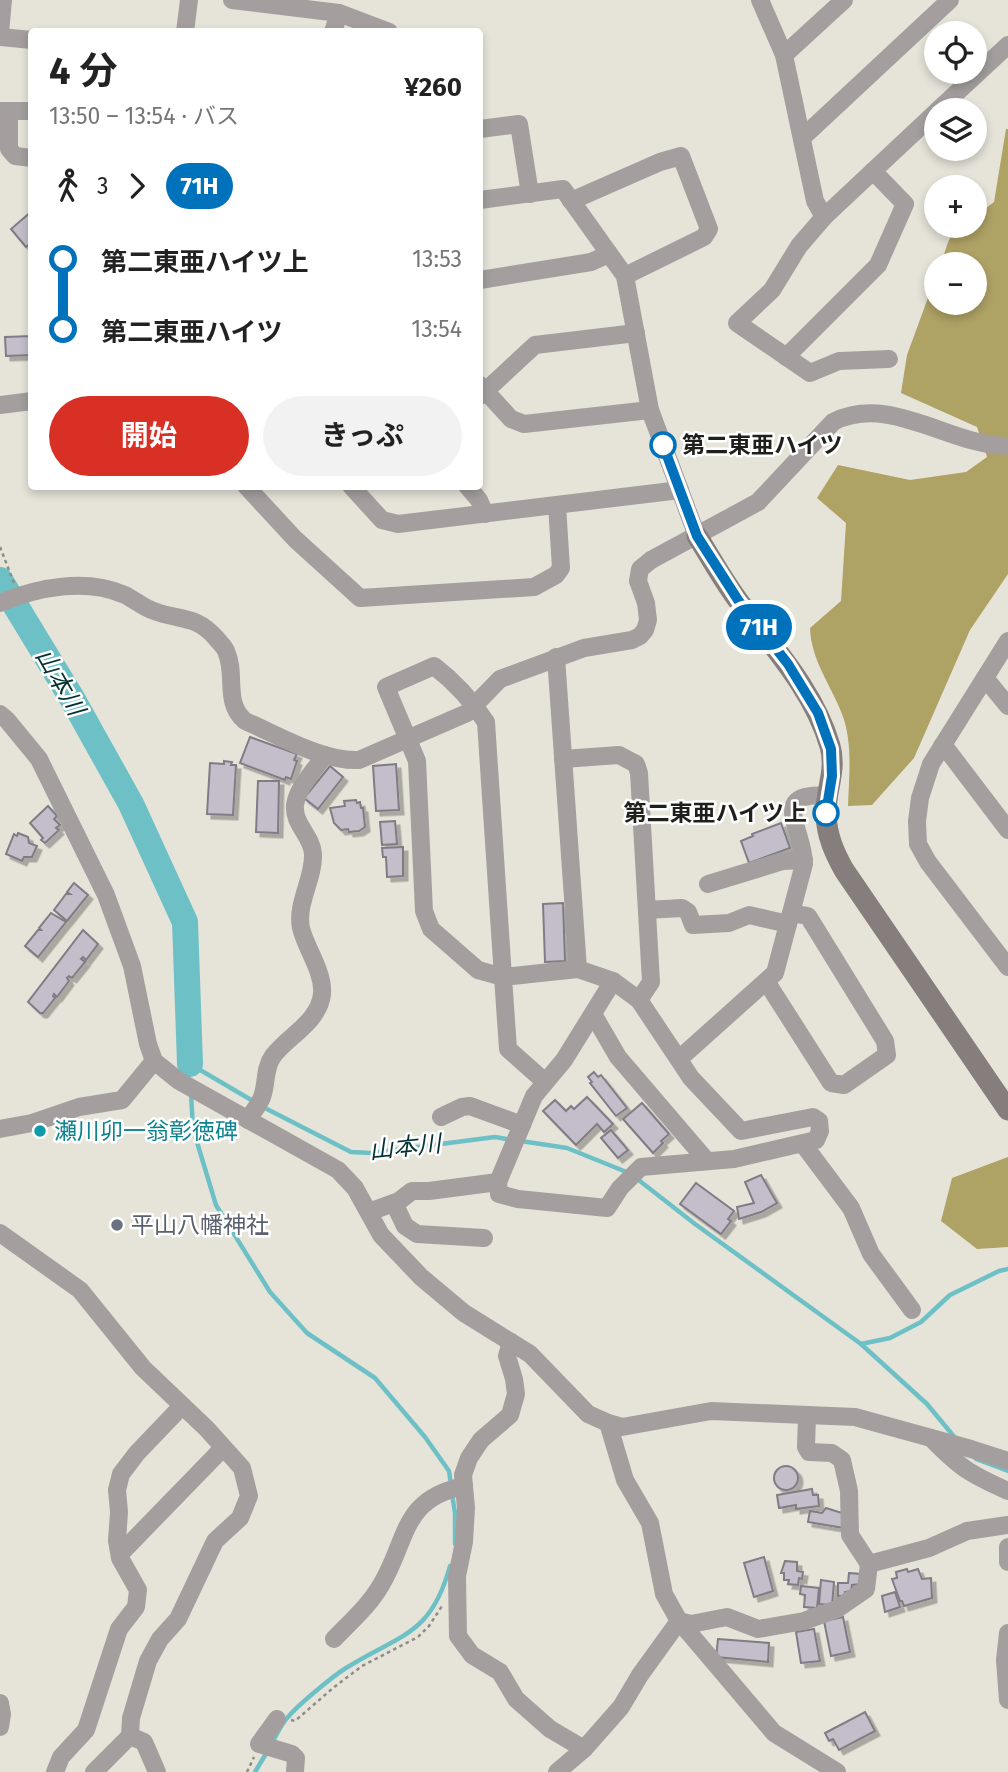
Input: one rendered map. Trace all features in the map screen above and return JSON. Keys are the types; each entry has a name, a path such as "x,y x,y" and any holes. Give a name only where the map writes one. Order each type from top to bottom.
{"street":[{"path":"3,0 0,35 28,39"},
{"path":"186,28 189,0"},
{"path":"232,0 340,13 379,28"},
{"path":"760,0 784,55 815,201 824,217"},
{"path":"784,55 844,0"},
{"path":"802,138 950,0"},
{"path":"334,28 340,13"},
{"path":"951,98 1008,45"},
{"path":"28,111 4,111 9,149 15,156 28,158"},
{"path":"889,359 839,360 810,373 737,323 772,290 799,246 824,217 924,123"},
{"path":"483,129 519,124 530,194"},
{"path":"572,201 660,162 681,156 709,229 704,237 625,276"},
{"path":"786,357 878,265 905,204 873,171"},
{"path":"483,200 563,189 625,276 650,410 697,536 738,600 788,664 818,713 831,749 832,776 826,813 831,846 844,870 1008,1110"},
{"path":"483,279 591,261 609,254"},
{"path":"483,389 535,345 636,333"},
{"path":"483,393 511,419 524,424 650,410"},
{"path":"0,405 28,402"},
{"path":"9,600 47,589 86,585 125,595 154,611 191,619 208,629 225,649 230,666 232,705 244,721 326,755 346,761 359,760 467,713 500,679 584,648 632,640 640,636 648,620 646,603 638,581 640,569 651,559 758,502 833,422 846,415 860,412 887,414 989,446 1008,446"},
{"path":"250,490 295,539 360,598 534,587 556,575 562,568 557,505"},
{"path":"355,490 382,520 398,524 680,490"},
{"path":"471,490 480,500 485,514"},
{"path":"1005,956 928,862 918,844 916,821 931,764 1008,641"},
{"path":"556,657 578,969"},
{"path":"544,1081 508,1049 503,977 486,722 474,705 434,666 386,687 417,761 424,911 431,929 478,970 503,977 578,969 613,981 639,1000 691,1078 741,1131 813,1116 819,1121 820,1131 816,1140 734,1159 640,1167 620,1188 607,1208 518,1199 499,1194 498,1182 534,1096 564,1060 613,981"},
{"path":"985,678 1008,706"},
{"path":"0,714 38,759 106,895 132,966 154,1061 179,1081 338,1170 355,1188 382,1235 421,1277 464,1313 530,1354 588,1414 622,1427 711,1412 855,1417 971,1448 1008,1461"},
{"path":"942,746 1008,830"},
{"path":"248,1120 262,1097 272,1057 310,1019 319,1006 322,992 301,927 300,914 313,863 313,850 298,822 295,808 298,793 326,755"},
{"path":"563,759 619,755 636,764 639,773 651,982 639,1000"},
{"path":"678,1059 775,973 804,860 804,852 792,818 794,806 799,797 808,794 829,796"},
{"path":"708,884 783,861 804,860"},
{"path":"647,910 682,908 688,912 693,925 729,923 749,915 789,918 808,916 885,1041 887,1055 844,1084 831,1083 766,981"},
{"path":"593,1014 618,1056 707,1161"},
{"path":"0,1129 32,1124 79,1107 122,1100 154,1061"},
{"path":"441,1117 462,1107 471,1106 517,1139"},
{"path":"803,1144 851,1209 870,1254 912,1310"},
{"path":"369,1212 394,1203 412,1191 498,1182"},
{"path":"394,1203 405,1226 417,1234 484,1238"},
{"path":"0,1233 80,1290 143,1368 242,1468 249,1496 240,1518 215,1541 178,1619 160,1639 148,1661 131,1718 130,1736 94,1772"},
{"path":"511,1342 507,1356 516,1394 510,1415 481,1440 469,1458 463,1475 466,1508 457,1583 458,1636 472,1655 500,1672 516,1699 550,1729 584,1749"},
{"path":"55,1772 61,1757 86,1730 119,1629 136,1607 138,1590 120,1554 117,1541 117,1490 121,1474 137,1453 182,1406"},
{"path":"679,1621 691,1624 727,1617 758,1629 804,1621 837,1609 866,1589 869,1564 850,1535 849,1491 842,1460 832,1453 809,1452 806,1447 807,1415"},
{"path":"608,1423 625,1480 650,1523 664,1594 679,1621 774,1733 837,1772"},
{"path":"930,1438 953,1462 970,1474 1008,1491"},
{"path":"120,1554 223,1448"},
{"path":"334,1639 365,1608 382,1585 416,1511 445,1490 464,1486"},
{"path":"869,1564 929,1548 968,1531 1008,1525"},
{"path":"1008,1547 1008,1562"},
{"path":"556,1772 584,1749 621,1707 639,1675 679,1621"},
{"path":"1008,1633 1005,1660 1008,1700"},
{"path":"0,1703 0,1727"},
{"path":"286,1720 268,1747 292,1754 296,1758 295,1772"},
{"path":"130,1736 144,1742 157,1772"}],"path":[{"path":"0,547 9,600"},
{"path":"286,1720 362,1666 418,1637 429,1626 457,1583"}],"shaded area":[{"path":"1008,129 1008,574 970,630 914,758 872,805 848,806 848,736 838,703 814,651 810,628 841,601 846,523 817,498 838,465 910,480 966,472 987,457 977,427 901,393 907,355 924,309 924,315 987,315 987,252 945,252 950,238 987,238 987,207 994,202"},
{"path":"1008,1157 1008,1247 977,1249 941,1221 952,1178"}],"building":[{"path":"28,214 28,245 26,247 11,229"},
{"path":"28,336 28,355 6,356 5,337"},
{"path":"250,737 297,754 291,779 286,777 285,780 240,763"},
{"path":"224,761 236,765 233,815 207,814 210,763 224,764"},
{"path":"396,764 399,810 376,811 373,766"},
{"path":"330,766 343,777 318,809 304,798"},
{"path":"258,781 279,781 278,833 256,832"},
{"path":"356,800 363,808 365,827 359,831 341,830 334,823 330,808 345,806 344,801"},
{"path":"48,806 57,816 54,819 60,825 56,828 59,830 45,843 30,823"},
{"path":"395,821 397,844 382,845 380,822"},
{"path":"781,823 790,848 749,863 741,841"},
{"path":"18,833 28,837 29,843 37,846 32,857 24,857 22,861 6,854 14,834 17,836"},
{"path":"403,847 403,876 387,877 386,857 383,857 382,848"},
{"path":"74,883 88,895 67,921 54,910 66,894 70,894 67,892"},
{"path":"563,903 565,961 545,962 543,904"},
{"path":"51,913 66,922 38,957 25,946 38,930 41,930 39,928"},
{"path":"83,930 98,944 86,960 83,957 81,959 85,962 72,978 67,978 69,981 57,997 54,994 55,998 43,1013 40,1013 28,1002"},
{"path":"594,1072 598,1077 601,1075 627,1108 616,1116 590,1083 592,1082 588,1077"},
{"path":"587,1097 613,1124 604,1132 597,1124 576,1145 543,1111 555,1100 566,1111 571,1106 574,1109"},
{"path":"642,1103 669,1134 653,1153 623,1119"},
{"path":"611,1130 628,1150 618,1158 601,1138"},
{"path":"761,1175 777,1203 739,1219 737,1207 754,1203 745,1182"},
{"path":"696,1183 734,1211 728,1219 731,1221 721,1234 680,1204"},
{"path":"786,1466 794,1470 798,1478 794,1486 786,1490 778,1486 774,1478 778,1470"},
{"path":"812,1489 813,1495 818,1495 819,1506 796,1509 796,1505 779,1508 777,1495"},
{"path":"826,1508 842,1513 844,1528 808,1522 810,1511 822,1513"},
{"path":"764,1557 773,1591 754,1597 744,1563"},
{"path":"785,1561 797,1562 797,1571 803,1572 798,1585 788,1584 789,1580 784,1580 784,1573 781,1573"},
{"path":"907,1569 908,1572 918,1569 922,1579 931,1578 932,1598 904,1606 892,1579 897,1578 896,1572"},
{"path":"849,1573 861,1574 860,1584 852,1585 851,1591 845,1592 845,1596 838,1596 838,1583 848,1583"},
{"path":"821,1580 834,1582 832,1605 819,1604"},
{"path":"801,1586 819,1588 817,1608 804,1607 805,1595 800,1594"},
{"path":"895,1592 900,1607 885,1612 882,1596"},
{"path":"843,1617 850,1652 831,1656 824,1621"},
{"path":"814,1629 820,1661 801,1663 796,1632"},
{"path":"718,1639 769,1643 768,1662 716,1657"},
{"path":"865,1712 875,1731 839,1750 833,1739 829,1741 825,1733"}],"waterway":[{"name":"山本川","path":"0,580 73,700 131,804 185,922 190,1064"},
{"name":"山本川","path":"190,1064 253,1101"},
{"path":"191,1093 193,1129 216,1205 270,1292 307,1333 375,1378 425,1437 449,1471 451,1485"},
{"name":"山本川","path":"261,1106 351,1152 371,1153 495,1137 512,1140"},
{"name":"山本川","path":"521,1141 567,1148 629,1173"},
{"name":"山本川","path":"636,1178 861,1344 890,1338 921,1322 950,1295 1008,1269"},
{"path":"861,1344 927,1404 956,1439"},
{"path":"976,1459 1008,1471"},
{"path":"452,1494 455,1544"},
{"path":"271,1744 281,1726 299,1705 346,1668 398,1639 423,1620 433,1607 450,1566"},
{"path":"255,1772 267,1752"}],"bus line":[{"name":"71H","path":"663,445 697,536 738,600 788,664 818,713 831,749 832,776 826,813"}],"place":[{"name":"第二東亜ハイツ","path":"663,445"},
{"name":"第二東亜ハイツ上","path":"826,813"},
{"name":"瀬川卯一翁彰徳碑","path":"40,1131"},
{"name":"平山八幡神社","path":"117,1225"}]}
